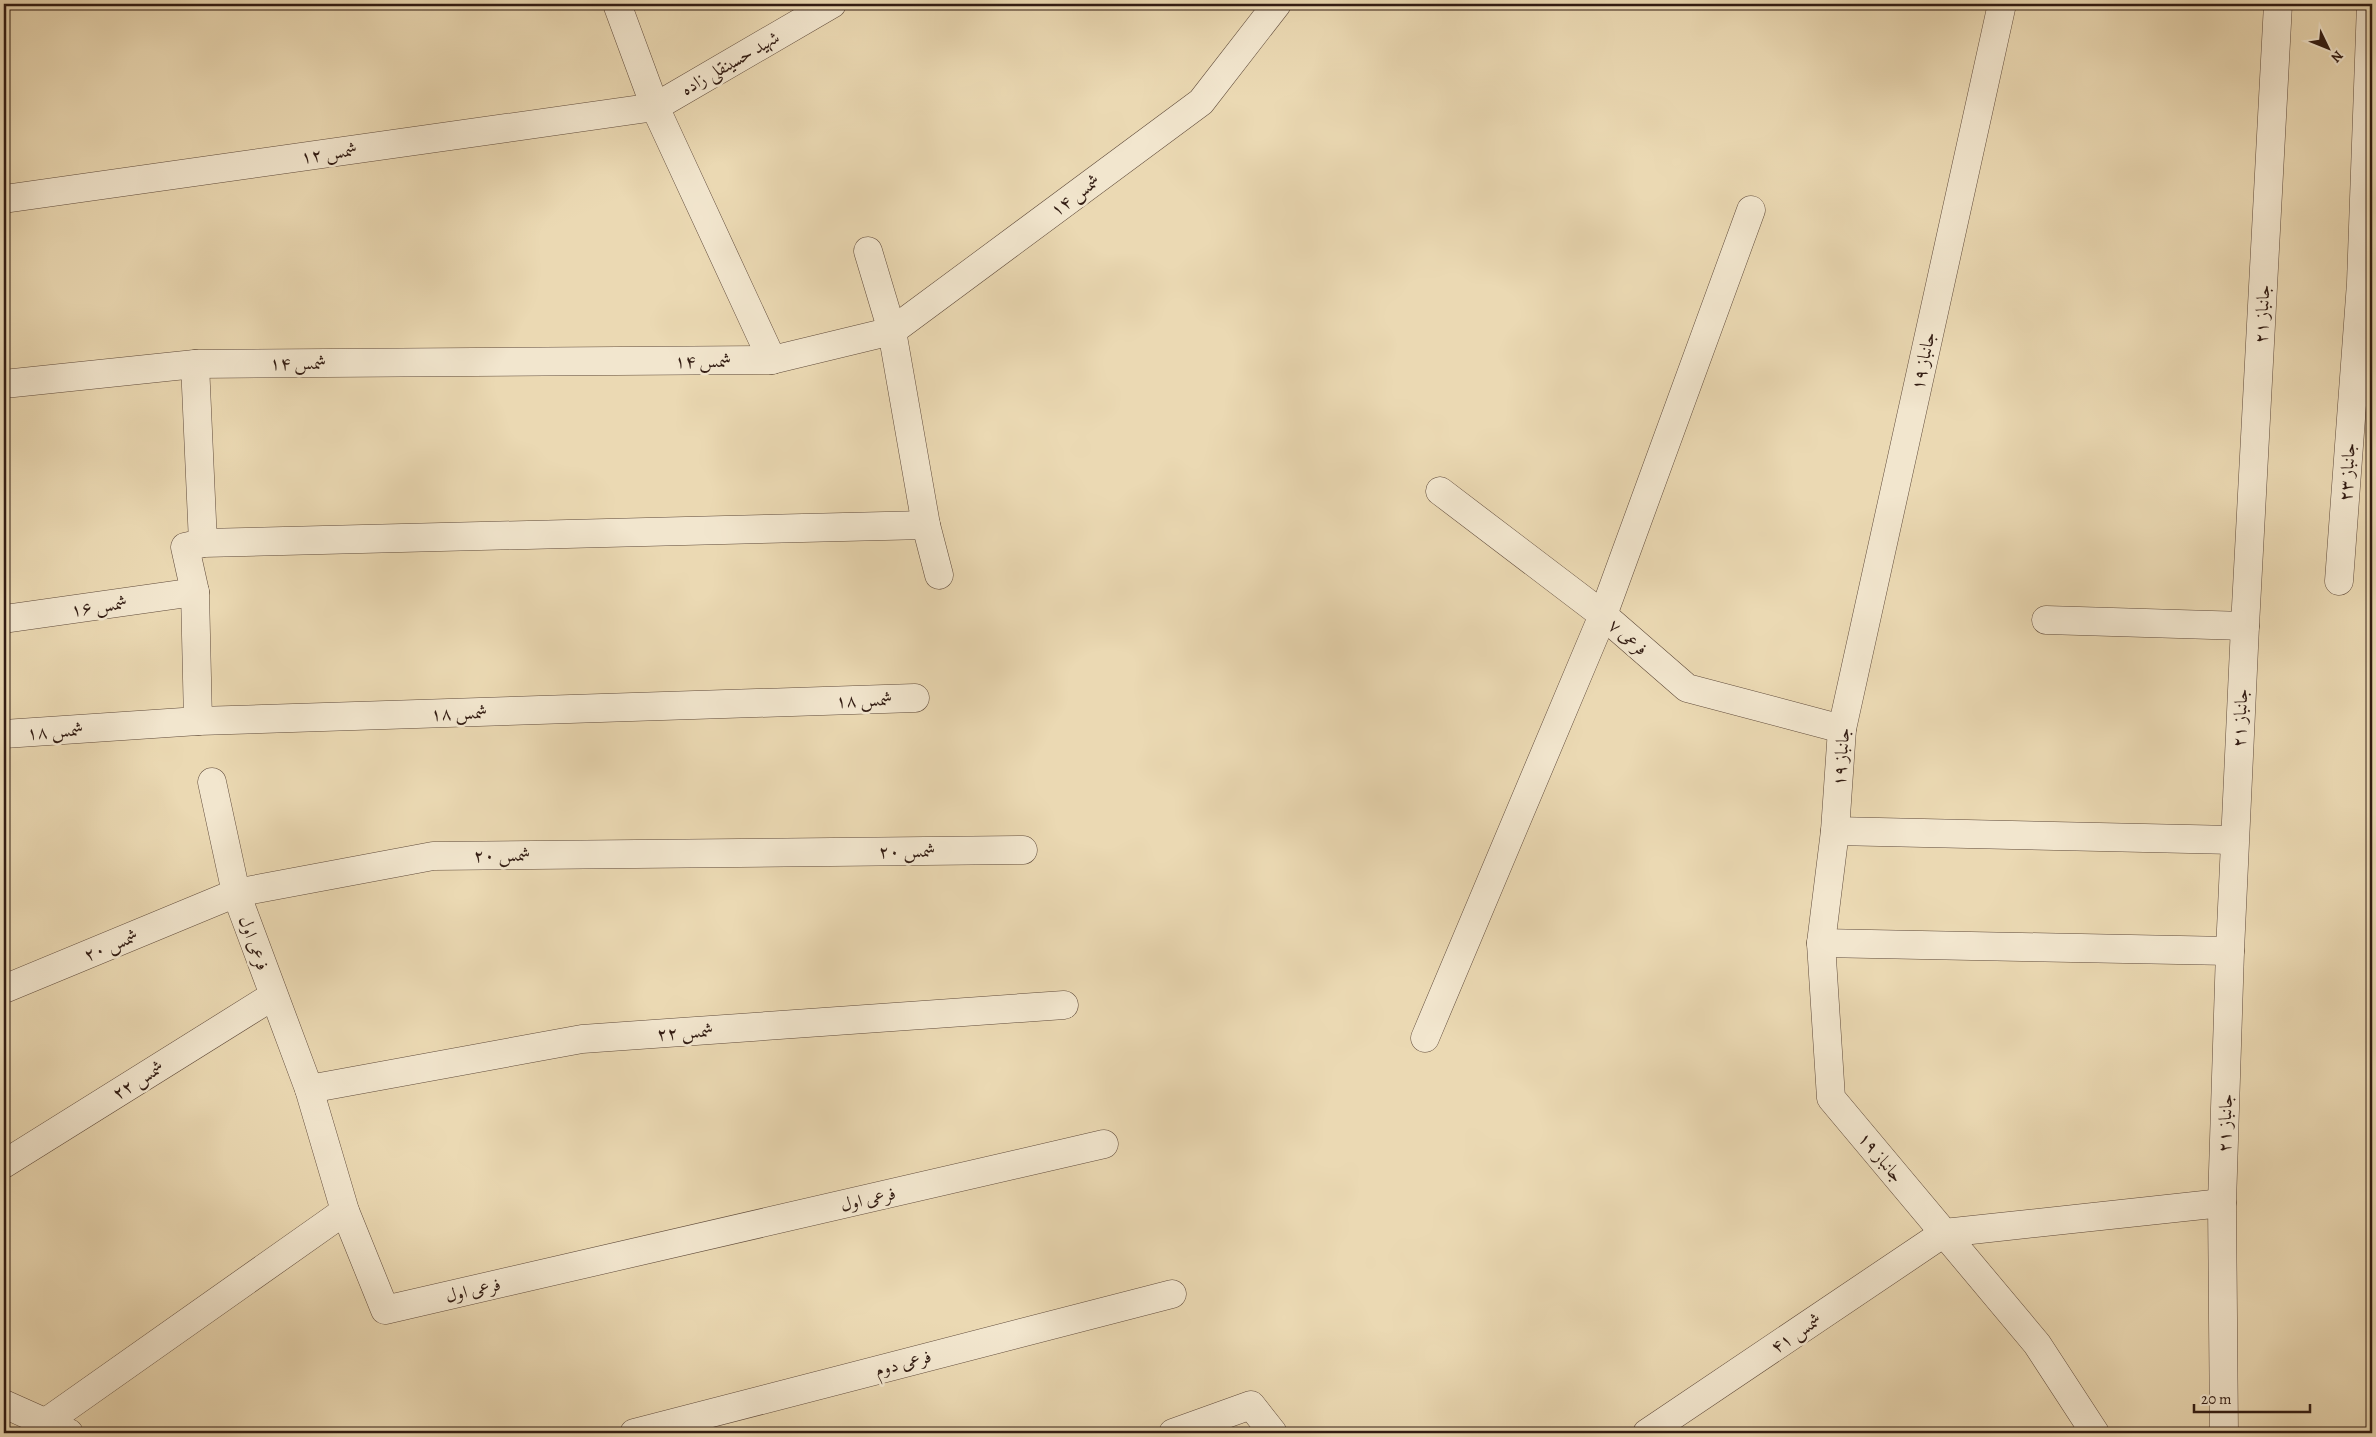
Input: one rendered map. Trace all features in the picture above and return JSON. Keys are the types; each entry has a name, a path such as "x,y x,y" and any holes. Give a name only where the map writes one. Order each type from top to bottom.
{"street":[{"path":"617,4 655,107 772,360"},
{"name":"شهید حسینقلی زاده","path":"655,107 832,4"},
{"name":"شمس ۱۴","path":"4,384 195,364 772,360 892,331 1200,102 1277,4"},
{"name":"جانباز ۱۹","path":"2002,4 1842,729 1835,831 1822,943 1831,1098 2037,1344 2095,1433"},
{"name":"جانباز ۲۱","path":"2224,1433 2222,1203 2234,840 2278,4"},
{"name":"جانباز ۲۳","path":"2339,582 2361,284 2372,4"},
{"name":"شمس ۱۲","path":"4,198 655,107"},
{"path":"1425,1038 1603,615 1751,210"},
{"path":"868,251 892,331 926,525 939,575"},
{"path":"195,364 194,545 198,721"},
{"name":"فرعی ۷","path":"1440,491 1603,615 1687,688 1842,729"},
{"path":"194,545 926,525"},
{"name":"شمس ۱۶","path":"4,619 195,592"},
{"path":"2046,620 2245,626"},
{"name":"شمس ۱۸","path":"4,734 198,721 915,698"},
{"name":"فرعی اول","path":"212,782 236,893 309,1089 345,1211 385,1310 1104,1144"},
{"path":"1835,831 2234,840"},
{"name":"شمس ۲۰","path":"4,989 236,893 433,856 1023,850"},
{"path":"1822,943 2230,951"},
{"name":"شمس ۲۲","path":"4,1164 273,996"},
{"name":"شمس ۲۲","path":"309,1089 582,1040 1064,1006"},
{"path":"1944,1233 2222,1203"},
{"path":"4,1404 51,1430 345,1211"},
{"name":"شمس ۴۱","path":"1647,1433 1944,1233"},
{"name":"فرعی دوم","path":"634,1433 1172,1294"},
{"path":"1173,1433 1250,1405 1273,1433"}]}
